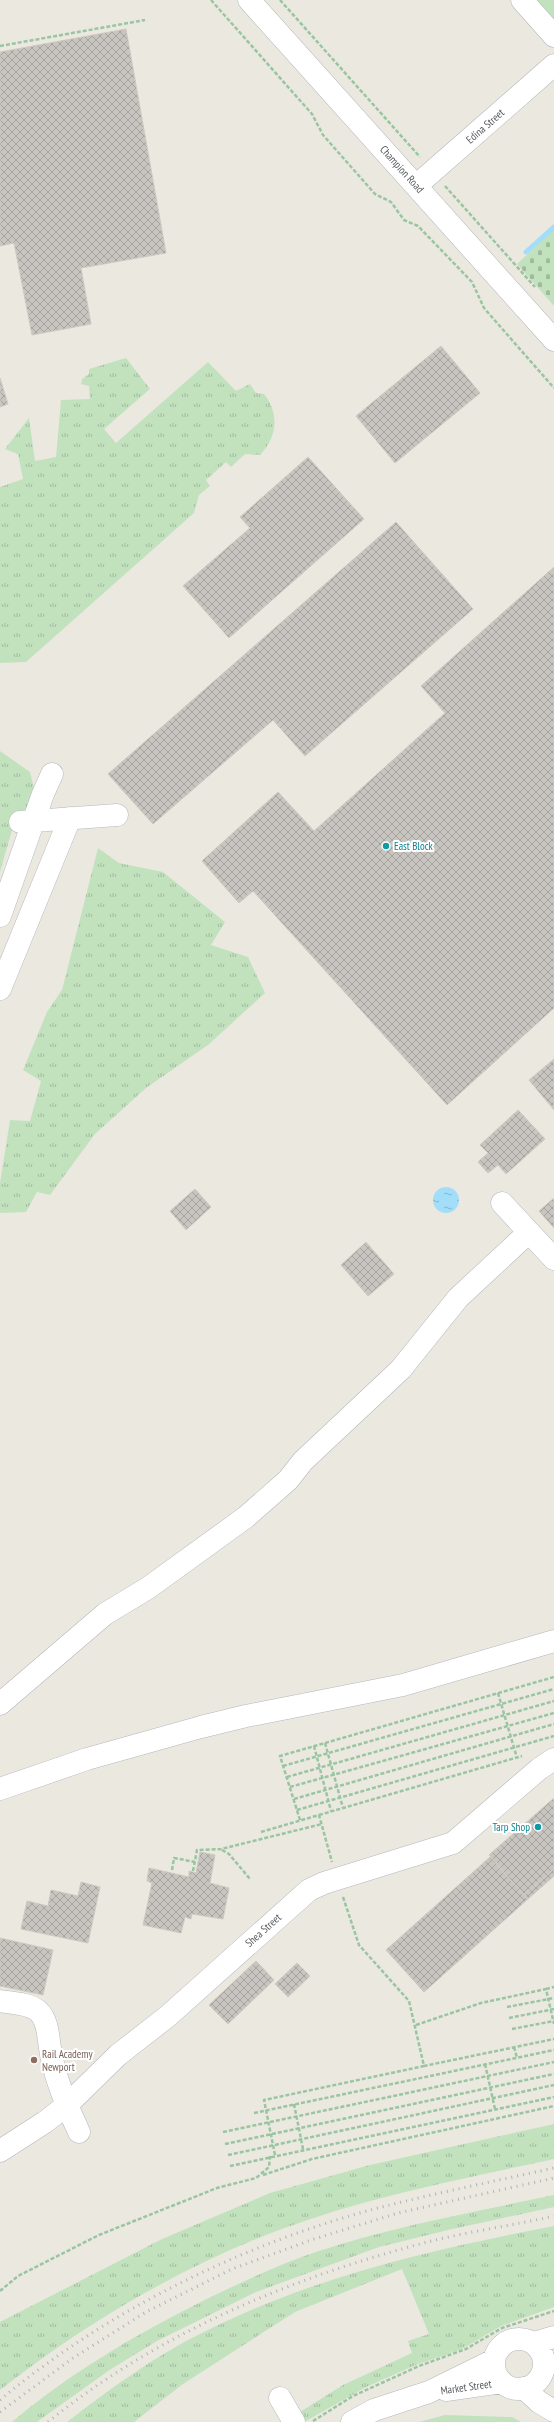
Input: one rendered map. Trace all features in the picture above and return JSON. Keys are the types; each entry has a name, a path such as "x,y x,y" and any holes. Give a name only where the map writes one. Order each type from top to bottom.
{"street":[{"name":"Champion Road","path":"249,0 425,178 554,340"},
{"path":"522,0 554,36"},
{"name":"Edina Street","path":"425,178 554,66"},
{"path":"0,916 26,822 52,774"},
{"path":"26,822 117,815"},
{"path":"0,990 70,818"},
{"path":"502,1203 554,1259"},
{"path":"0,1704 105,1614 148,1588 246,1518 288,1480 303,1461 401,1369 458,1298 529,1232"},
{"path":"0,1789 87,1759 193,1729 246,1716 417,1682 554,1641"},
{"name":"Shea Street","path":"0,2151 46,2122 67,2105 118,2055 168,2016 298,1898 317,1886 336,1879 453,1843 539,1769 554,1759"},
{"path":"0,2000 34,2008 43,2018 47,2026 51,2056 67,2105 79,2132"},
{"path":"547,2363 538,2381 524,2388 517,2389 502,2382 497,2376 494,2360 497,2352 509,2340 517,2338 544,2340 543,2355 547,2363 554,2404"},
{"name":"Market Street","path":"352,2422 374,2410 429,2392 494,2360"},
{"name":"Market Street","path":"429,2392 502,2382"},
{"path":"524,2388 539,2402 554,2411"},
{"path":"280,2398 294,2422"}],"path":[{"path":"210,0 312,114 323,135 375,194 391,202 404,220 418,226 472,282 484,308 554,388"},
{"path":"280,0 425,178 539,291"},
{"path":"0,46 145,20"},
{"path":"300,1820 280,1756 554,1677"},
{"path":"283,1766 554,1689"},
{"path":"498,1693 517,1758"},
{"path":"287,1777 554,1701"},
{"path":"290,1787 554,1712"},
{"path":"294,1799 554,1724"},
{"path":"297,1810 554,1736"},
{"path":"325,1742 343,1808"},
{"path":"314,1746 332,1811"},
{"path":"261,1832 524,1756"},
{"path":"319,1815 336,1879 359,1945 409,2001 416,2025 424,2066"},
{"path":"193,1871 197,1850 221,1849 322,1824"},
{"path":"221,1849 229,1854 250,1879"},
{"path":"172,1870 174,1858 195,1862"},
{"path":"416,2025 481,2003 554,1987"},
{"path":"512,2029 554,2022 546,1989"},
{"path":"507,2007 554,1998"},
{"path":"509,2018 552,2010"},
{"path":"275,2155 264,2100 554,2039"},
{"path":"514,2047 517,2058"},
{"path":"254,2113 554,2050"},
{"path":"223,2132 297,2115 554,2062"},
{"path":"485,2064 495,2109"},
{"path":"225,2144 270,2133 554,2074"},
{"path":"228,2155 273,2144 554,2085"},
{"path":"230,2166 270,2156 554,2097"},
{"path":"294,2104 303,2149"},
{"path":"0,2291 25,2273 99,2234 206,2192 312,2159 554,2106"},
{"path":"261,2176 268,2168 270,2156"},
{"path":"311,2422 353,2396 419,2366 466,2349 502,2328 554,2311"}],"green space":[{"path":"534,0 554,0 554,22"},
{"path":"554,229 554,306 517,264"},
{"path":"126,358 150,389 104,429 116,443 208,362 236,391 250,384 256,393 264,394 273,409 274,425 270,441 260,455 245,454 231,467 226,462 206,480 210,486 199,495 194,513 26,662 0,663 0,487 23,479 18,454 5,449 29,418 35,461 56,457 61,400 90,399 89,386 81,384 82,379 89,374 89,369"},
{"path":"0,751 30,772 35,792 35,803 16,816 0,872"},
{"path":"98,848 119,863 163,872 225,922 211,945 248,957 265,993 208,1045 146,1088 95,1134 50,1195 37,1192 26,1212 0,1213 0,1183 10,1120 30,1121 41,1081 23,1070 47,1012 62,990"},
{"path":"554,2124 554,2159 380,2198 312,2218 242,2245 169,2280 99,2320 65,2342 0,2390 0,2322 162,2239 270,2193 370,2165"},
{"path":"554,2195 554,2207 379,2247 256,2292 157,2341 111,2369 37,2422 12,2422 86,2367 111,2351 164,2321 255,2276 316,2252 404,2227"},
{"path":"554,2226 554,2307 501,2326 462,2349 418,2364 366,2387 306,2421 300,2412 343,2385 412,2353 408,2341 429,2334 402,2269 295,2312 183,2384 134,2422 67,2422 115,2386 149,2363 183,2343 243,2314 286,2296 373,2267 418,2255"},
{"path":"445,2415 512,2417 521,2422 419,2422"}],"water":[{"path":"446,1187 455,1191 459,1200 455,1209 446,1213 437,1209 433,1200 437,1191"}],"building":[{"path":"126,29 166,253 81,268 91,324 32,335 14,243 0,246 0,52"},
{"path":"441,346 480,393 395,463 356,416"},
{"path":"0,378 8,404 0,407"},
{"path":"308,457 364,519 229,638 183,586 250,528 240,517"},
{"path":"396,522 473,609 305,756 273,720 153,824 108,774"},
{"name":"East Block","path":"554,567 554,1008 447,1105 253,891 239,903 202,861 278,792 314,831 445,713 421,686"},
{"path":"554,1059 554,1110 529,1080"},
{"path":"518,1110 545,1139 506,1174 498,1165 488,1173 478,1162 488,1153 480,1145"},
{"path":"195,1189 211,1207 186,1230 170,1211"},
{"path":"554,1198 554,1228 539,1211"},
{"path":"366,1242 394,1274 368,1296 341,1265"},
{"name":"Tarp Shop","path":"554,1798 554,1869 524,1895 489,1855"},
{"path":"200,1852 215,1855 210,1883 229,1888 223,1919 192,1914 191,1919 185,1917 181,1933 143,1925 152,1883 147,1881 149,1868 189,1877 189,1871 196,1873"},
{"path":"490,1857 528,1899 424,1992 386,1950"},
{"path":"554,1869 554,1876 528,1899 524,1895"},
{"path":"81,1882 100,1887 88,1943 21,1929 27,1901 48,1906 51,1890 78,1896"},
{"path":"0,1938 53,1950 43,1995 0,1986"},
{"path":"256,1961 274,1980 228,2024 209,2005"},
{"path":"297,1963 310,1976 288,1997 275,1984"}],"waterway":[{"path":"526,252 554,227"}],"railway":[{"path":"0,2400 41,2368 85,2337 131,2309 179,2284 278,2240 378,2208 554,2168"},
{"path":"0,2412 73,2358 146,2312 232,2269 311,2240 398,2213 554,2178"},
{"path":"48,2422 89,2391 133,2362 178,2337 273,2293 321,2274 420,2244 554,2216"}],"place":[{"name":"East Block","path":"386,846"},
{"name":"Tarp Shop","path":"538,1827"},
{"name":"Rail Academy Newport","path":"34,2060"}]}
